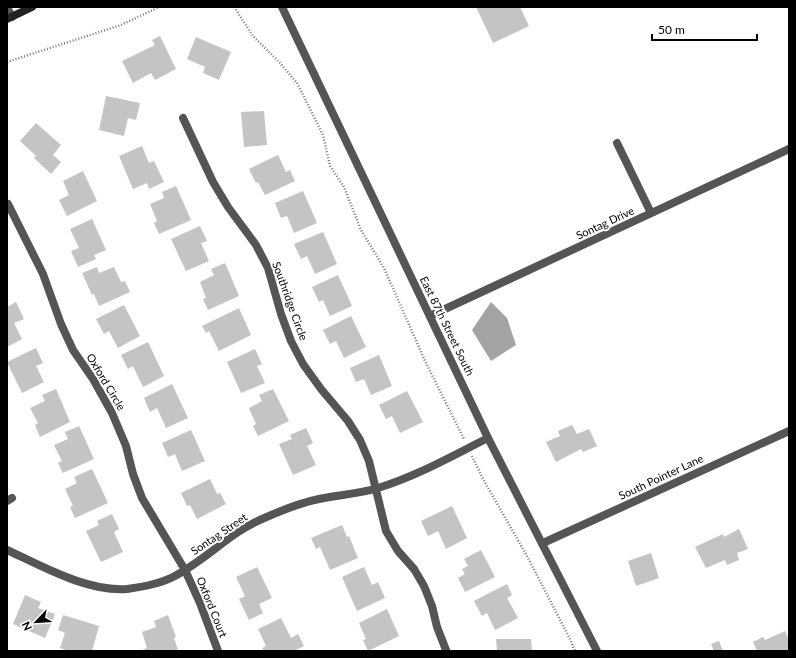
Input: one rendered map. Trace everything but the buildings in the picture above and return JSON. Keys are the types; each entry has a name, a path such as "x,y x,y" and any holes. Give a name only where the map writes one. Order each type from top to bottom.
{"main road":[{"path":"9,18 29,8"}],"street":[{"path":"7,7 9,18"},
{"name":"East 87th Street South","path":"282,7 488,438 597,651"},
{"name":"Southridge Circle","path":"183,118 213,182 228,207 256,245 268,268 281,314 291,341 303,364 321,389 348,421 360,440 369,461 386,531 398,551 414,569 424,586 446,650"},
{"path":"617,143 651,213"},
{"name":"Sontag Drive","path":"430,316 789,149"},
{"name":"Oxford Circle","path":"8,204 43,274 61,324 73,350 93,379 112,413 126,446 133,474 142,498 185,570"},
{"name":"South Pointer Lane","path":"543,543 789,431"},
{"name":"Sontag Street","path":"7,550 82,583 102,588 125,589 147,586 172,578 235,534 260,520 290,507 317,499 377,489 405,479 488,438"},
{"name":"Oxford Court","path":"185,570 200,603 218,651"}],"path":[{"path":"7,62 121,25 159,7"},
{"path":"234,7 253,36 280,63 297,83 323,135 330,166 344,187 361,230 384,268 426,363 458,429 527,556 575,651"}],"shaded area":[{"path":"491,302 507,318 516,345 491,361 472,330"}]}
